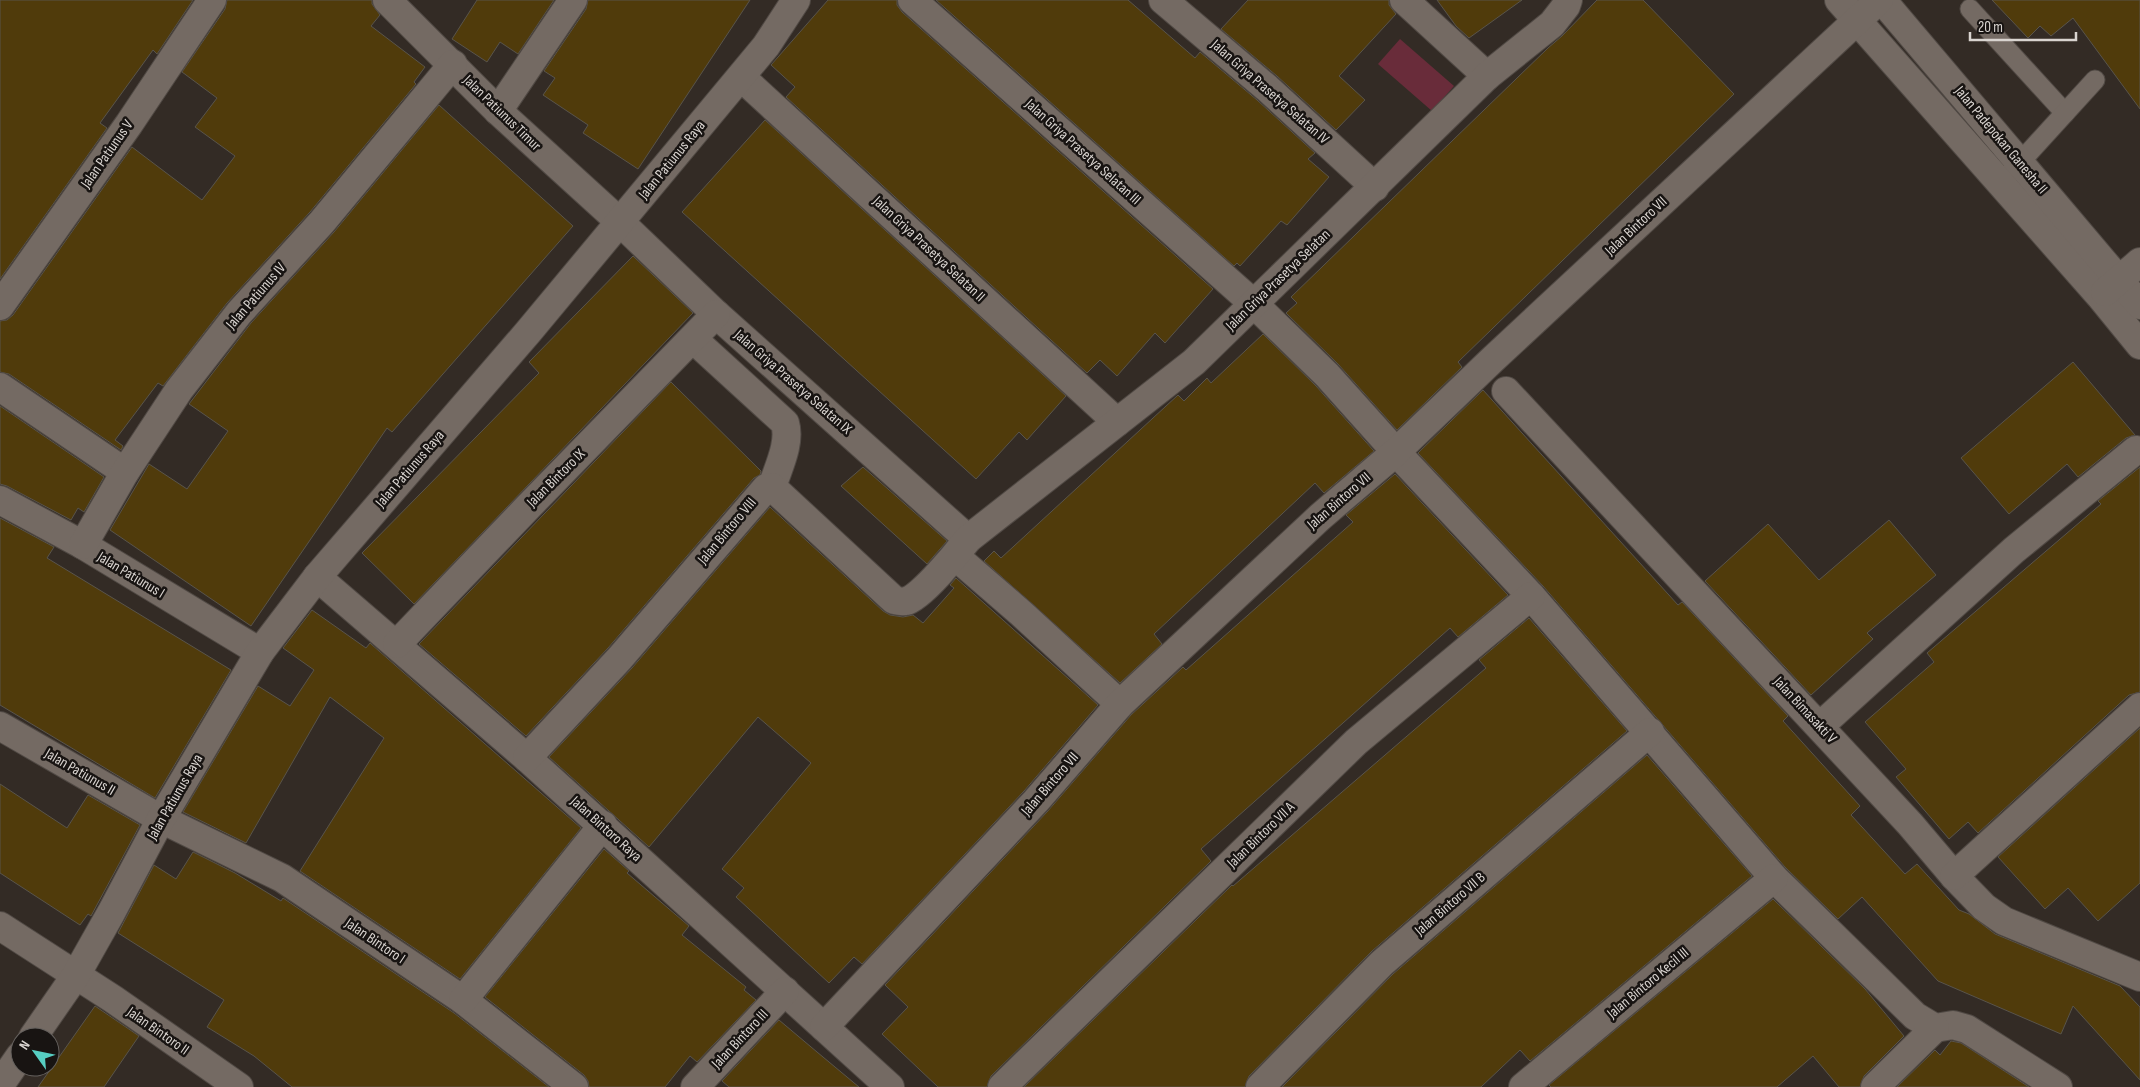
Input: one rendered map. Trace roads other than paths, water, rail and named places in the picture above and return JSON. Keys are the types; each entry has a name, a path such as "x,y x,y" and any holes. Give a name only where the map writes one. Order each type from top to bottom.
{"street":[{"name":"Jalan Patiunus V","path":"0,306 129,124 212,0"},
{"name":"Jalan Patiunus Timur","path":"387,0 498,111 621,223"},
{"path":"498,111 573,0"},
{"name":"Jalan Patiunus Raya","path":"40,1027 76,975 112,913 161,819 260,652 317,576 621,223 766,46 796,0"},
{"name":"Jalan Griya Prasetya Selatan III","path":"912,0 1254,304 1327,375 1396,452 1531,596 1774,878 1915,1016 1935,1028"},
{"name":"Jalan Griya Prasetya Selatan IV","path":"1163,0 1267,88 1374,186"},
{"path":"1404,0 1487,76"},
{"name":"Jalan Griya Prasetya Selatan","path":"961,548 1194,362 1487,76 1552,24 1566,6 1568,0"},
{"path":"1839,0 1858,20"},
{"name":"Jalan Bintoro VII","path":"824,1027 1036,801 1120,704 1320,517 1396,452 1492,360 1880,0"},
{"name":"Jalan Padepokan Ganesha II","path":"1880,0 2020,163 2110,288 2140,345"},
{"name":"Jalan Padepokan Ganesha II","path":"1858,20 2000,182 2110,288 2140,305"},
{"name":"Jalan Patiunus IV","path":"83,546 125,472 178,390 239,313 322,222 453,64"},
{"name":"Jalan Griya Prasetya Selatan II","path":"741,77 1117,422"},
{"name":"Jalan Griya Prasetya Selatan IX","path":"621,223 961,548 1022,614 1120,704"},
{"path":"2110,288 2140,262"},
{"name":"Jalan Bintoro IX","path":"398,644 716,314"},
{"path":"693,339 785,423 787,430 786,442 772,487"},
{"path":"0,387 125,472"},
{"name":"Jalan Bimasakti V","path":"1506,391 1820,726 1984,907 2004,921 2140,977"},
{"path":"1820,726 2014,550 2136,450"},
{"name":"Jalan Bintoro VIII","path":"528,758 620,658 766,488 772,487 894,600 905,602 915,597 961,548"},
{"name":"Jalan Patiunus I","path":"0,500 83,546 260,652"},
{"name":"Jalan Bintoro Raya","path":"317,576 528,758 890,1087"},
{"name":"Jalan Bintoro VII A","path":"1002,1087 1356,742 1531,596"},
{"path":"1954,876 2140,707"},
{"name":"Jalan Patiunus II","path":"0,726 161,819"},
{"name":"Jalan Bintoro VII B","path":"1260,1087 1382,963 1650,732"},
{"name":"Jalan Bintoro I","path":"161,819 282,878 463,1000 574,1087"},
{"path":"463,1000 602,825"},
{"name":"Jalan Bintoro Kecil III","path":"1530,1084 1774,878"},
{"name":"Jalan Bintoro II","path":"0,926 76,975 239,1087"},
{"name":"Jalan Bintoro III","path":"695,1087 785,991"},
{"path":"1875,1087 1935,1028 1953,1026 1967,1029 2058,1087"},
{"path":"0,1085 10,1070"}],"lane":[{"path":"1970,9 2065,114"},
{"path":"2000,182 2020,163 2095,80"}]}
